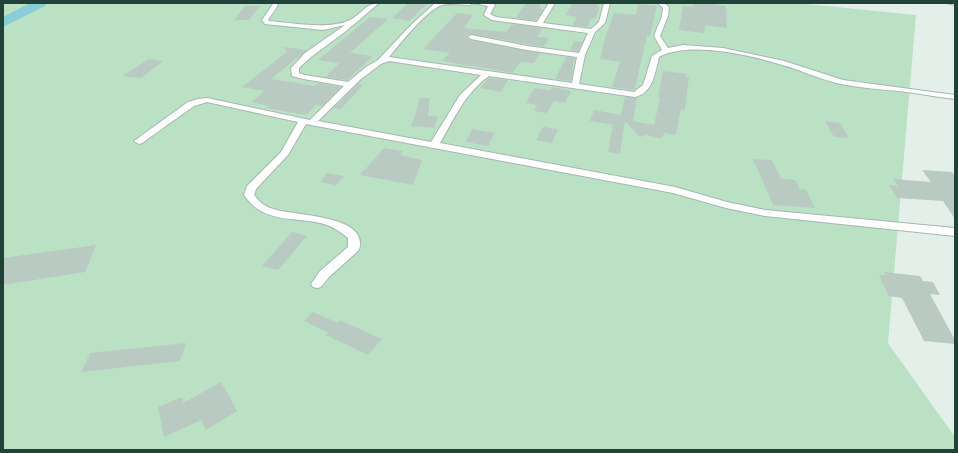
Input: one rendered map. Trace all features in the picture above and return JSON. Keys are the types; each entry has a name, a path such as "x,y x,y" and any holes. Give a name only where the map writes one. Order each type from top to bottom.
{"street":[{"path":"350,85 304,77 295,74 295,68 308,55 344,30 361,14 376,3"},
{"path":"317,284 320,278 348,255 354,248 354,237 340,227 324,220 288,217 264,209 253,202 249,195 251,188 285,153 307,122 382,60 399,40 428,12 441,3 470,3"},
{"path":"476,3 494,4"},
{"path":"539,24 552,3"},
{"path":"575,86 580,55 588,42 592,31 602,23 607,3"},
{"path":"660,3 666,7 665,16 657,36 666,50"},
{"path":"950,3 955,3"},
{"path":"494,4 486,15 489,17 592,31"},
{"path":"275,5 265,20 268,23 323,28 354,22"},
{"path":"471,37 527,48 580,55"},
{"path":"382,60 403,60 467,69 487,74 635,95 642,93 647,86 656,56 666,50 696,47 729,51 792,65 837,81 955,97"},
{"path":"434,145 468,90 477,80 487,74"},
{"path":"140,141 191,104 198,101 207,100 307,122 675,190 726,205 765,213 955,232"}],"green space":[{"path":"3,3 797,3 916,15 888,343 955,437 955,450 3,450"}],"building":[{"path":"408,3 428,3 409,21 392,18"},
{"path":"526,3 541,4 539,8 544,9 536,20 516,18"},
{"path":"573,3 600,3 597,7 600,7 595,19 592,18 587,27 572,25 577,17 565,15"},
{"path":"692,3 707,3 726,6 727,28 705,25 704,33 679,30 683,6 693,7"},
{"path":"638,4 657,6 650,36 647,36 635,88 637,88 634,90 612,87 620,62 600,59 605,38 614,13 636,15"},
{"path":"245,6 260,6 249,20 234,20"},
{"path":"457,13 473,15 464,28 506,32 512,24 543,28 537,37 549,38 544,47 471,34 467,36 471,40 540,53 534,63 520,62 513,73 442,61 450,53 423,49"},
{"path":"370,17 388,19 350,53 373,56 347,80 325,77 339,63 318,60"},
{"path":"574,41 582,42 578,51 570,50"},
{"path":"283,47 307,50 271,79 315,86 318,83 341,87 322,106 316,105 306,115 266,108 269,106 251,102 265,91 242,87 287,52"},
{"path":"566,57 575,58 571,81 555,79"},
{"path":"149,59 163,61 141,78 122,76"},
{"path":"663,71 687,74 686,77 689,77 685,110 681,109 676,135 664,133 662,139 647,135 640,137 625,121 620,154 608,152 613,125 590,121 594,110 621,115 625,97 637,98 633,121 654,125 660,98 658,97"},
{"path":"489,78 508,80 501,92 480,88"},
{"path":"358,84 363,85 341,109 334,108"},
{"path":"552,87 571,91 565,103 554,101 547,113 534,111 537,105 526,103 534,88 550,90"},
{"path":"419,98 430,98 428,116 438,116 434,128 411,126 416,113"},
{"path":"825,121 840,123 849,138 834,137"},
{"path":"543,127 558,129 552,143 536,140"},
{"path":"472,129 495,133 488,146 466,142"},
{"path":"384,148 403,151 400,155 422,160 413,185 360,175"},
{"path":"753,159 772,160 781,179 795,180 800,189 806,190 815,208 773,205"},
{"path":"922,170 952,172 955,176 955,219 943,201 897,198 889,185 898,186 893,179 931,182"},
{"path":"327,173 344,176 336,185 320,182"},
{"path":"292,232 307,236 278,270 262,266"},
{"path":"96,245 85,272 3,285 3,258"},
{"path":"884,272 920,276 923,281 933,282 940,295 930,294 955,340 955,344 924,341 902,298 889,296 879,275 886,275"},
{"path":"313,312 338,323 340,320 382,339 368,355 326,335 329,333 304,321"},
{"path":"186,343 180,361 81,372 90,353"},
{"path":"221,382 237,411 206,430 201,420 164,437 158,407 182,397 183,403"}],"waterway":[{"path":"3,23 40,3"}]}
